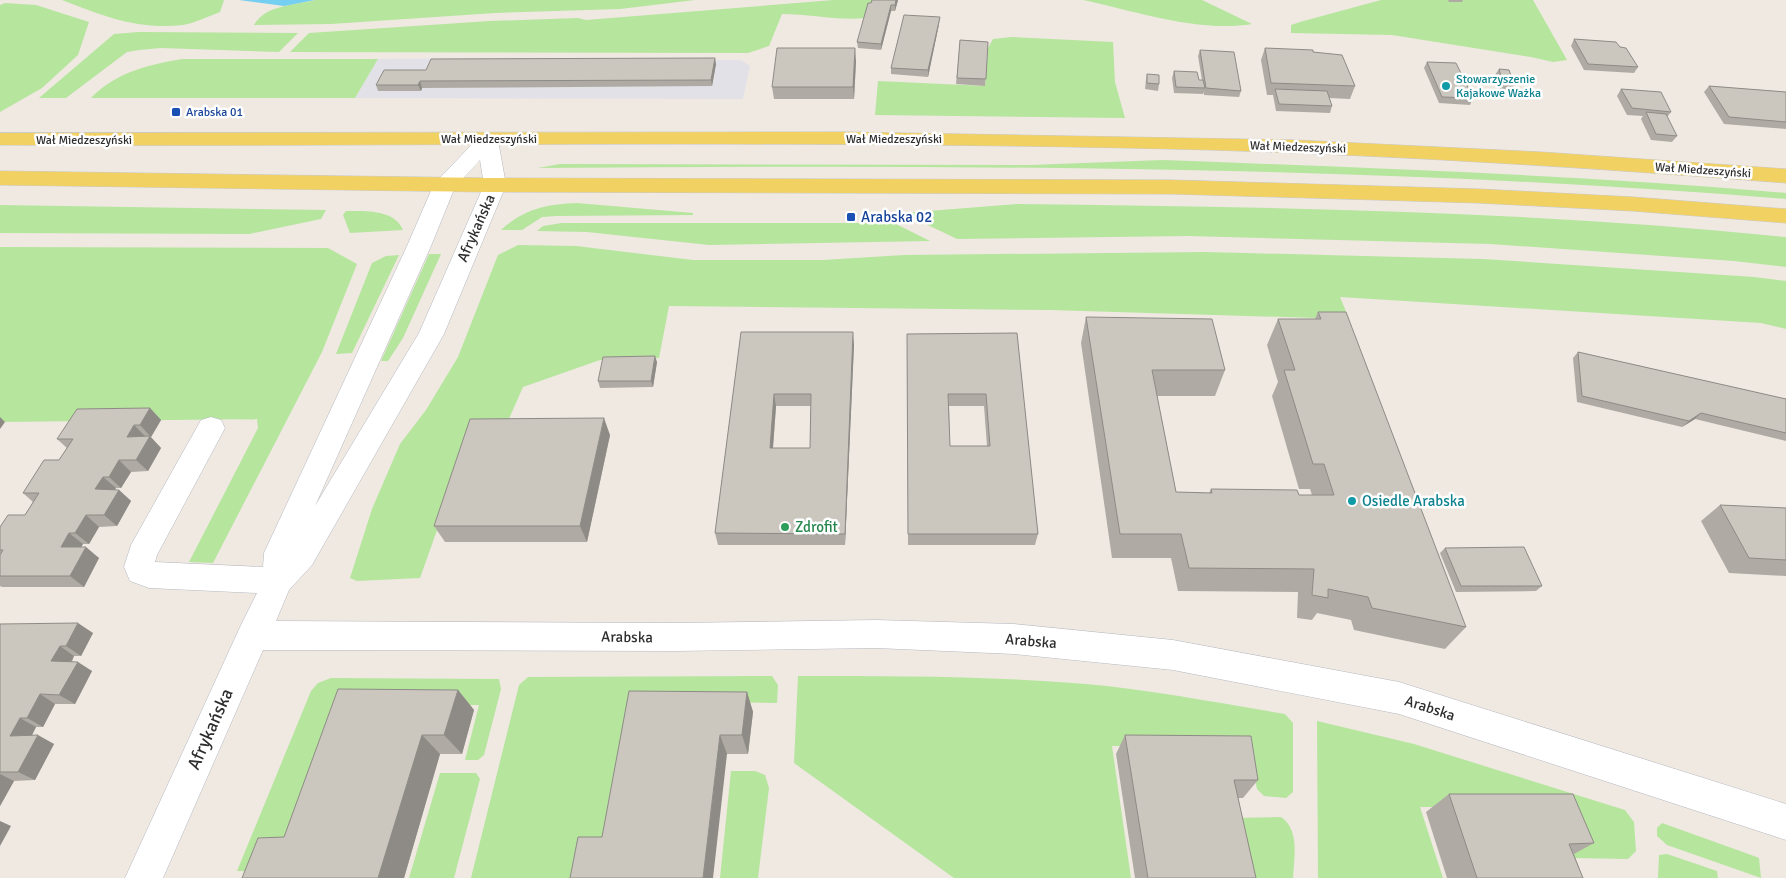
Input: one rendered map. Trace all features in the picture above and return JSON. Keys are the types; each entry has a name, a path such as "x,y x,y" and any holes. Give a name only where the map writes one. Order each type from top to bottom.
{"main road":[{"name":"Wał Miedzeszyński","path":"0,139 487,140 900,138 1133,142 1491,156 1786,176"},
{"path":"0,178 495,185 956,185 1294,190 1578,201 1786,216"}],"street":[{"name":"Afrykańska","path":"278,581 279,553 419,246 445,184 487,140"},
{"name":"Afrykańska","path":"144,878 278,581 301,556 431,334 495,185 487,140"},
{"path":"211,428 142,554 139,567 141,572 149,575 278,581"},
{"name":"Arabska","path":"252,635 676,637 876,634 943,635 1014,639 1173,655 1399,698 1786,822"}],"shaded area":[{"path":"378,59 741,60 750,66 743,99 355,98"}],"green space":[{"path":"62,0 224,0 220,12 188,24 167,26 136,24 106,16"},
{"path":"315,0 695,0 620,9 495,13 331,24 254,25 265,13 281,7"},
{"path":"834,0 875,0 866,18 845,19 782,14 769,46 748,53 290,52 309,33 490,21 578,18 586,20"},
{"path":"1083,0 1202,0 1252,24 1211,26 1167,20"},
{"path":"1381,0 1533,0 1567,60 1553,62 1392,35 1291,33 1291,25"},
{"path":"5,3 36,5 89,22 78,55 42,88 0,112 0,5"},
{"path":"139,32 298,33 279,52 161,48 127,52 66,98 39,98 114,34"},
{"path":"1012,37 1113,42 1115,82 1125,118 875,115 878,81 985,86 988,48 993,39"},
{"path":"182,59 378,59 355,98 91,98 111,82 133,71"},
{"path":"1163,160 1631,181 1786,193 1786,199 1474,179 1318,173 850,167 538,168 560,164 1031,165"},
{"path":"577,203 693,213 693,215 542,217 522,230 501,230 527,212 546,206"},
{"path":"1017,204 1402,212 1594,221 1690,228 1786,237 1786,267 1734,261 1490,244 1188,236 957,239 903,213"},
{"path":"0,205 326,210 321,219 249,234 0,233"},
{"path":"346,211 370,211 386,215 399,223 403,230 350,233 343,215"},
{"path":"562,223 894,223 930,241 709,245 587,232 537,231 543,226"},
{"path":"518,245 576,246 693,260 823,260 904,255 1206,252 1483,259 1754,277 1786,281 1786,329 1761,323 1340,297 1349,319 1050,310 669,306 659,358 600,360 523,387 504,430 472,432 420,578 357,581 350,578 372,509 400,444 426,410 458,357 498,255"},
{"path":"0,247 328,248 357,264 322,352 213,563 189,562 258,428 257,419 0,422"},
{"path":"429,254 441,254 403,338 388,361 381,361"},
{"path":"399,255 352,353 336,354 372,263 386,256"},
{"path":"772,676 778,685 777,703 636,700 611,849 582,878 471,878 519,685 528,677"},
{"path":"798,676 906,676 1050,681 1161,693 1285,714 1293,723 1293,792 1286,798 1264,796 1257,789 1248,746 1112,746 1131,878 954,878 794,763"},
{"path":"331,678 499,679 501,689 484,755 478,760 465,760 479,705 358,705 274,872 237,871 311,691 318,683"},
{"path":"1317,721 1414,744 1625,810 1634,822 1636,851 1628,859 1573,858 1552,807 1420,807 1443,878 1318,878"},
{"path":"731,771 755,771 765,775 769,788 758,878 720,878"},
{"path":"440,773 476,773 480,779 454,878 409,878"},
{"path":"1281,817 1291,829 1295,844 1293,878 1247,878 1235,818"},
{"path":"1662,823 1759,858 1761,878 1667,845 1657,836 1657,828"},
{"path":"1667,854 1717,871 1718,878 1658,878 1659,855"}],"water":[{"path":"239,0 315,0 284,6"}],"building":[{"path":"872,0 896,0 895,5 891,5 881,44 857,42 868,3 871,3"},
{"path":"904,15 940,17 928,70 891,68"},
{"path":"1574,39 1616,42 1620,47 1626,48 1638,67 1588,64"},
{"path":"960,40 988,42 986,79 957,78"},
{"path":"777,48 855,48 853,87 772,87"},
{"path":"1265,48 1313,50 1313,52 1342,55 1355,86 1271,83"},
{"path":"1200,50 1234,52 1241,91 1206,88"},
{"path":"715,58 711,80 420,81 418,85 376,85 384,70 426,70 431,59"},
{"name":"Stowarzyszenie Kajakowe Ważka","path":"1427,62 1456,63 1473,98 1442,97"},
{"path":"1499,69 1509,70 1514,84 1503,83"},
{"path":"1174,71 1197,72 1199,80 1203,80 1205,88 1176,87"},
{"path":"1147,74 1159,75 1159,84 1147,83"},
{"path":"1709,86 1786,92 1786,122 1729,117"},
{"path":"1275,89 1327,91 1332,106 1279,104"},
{"path":"1621,89 1661,92 1671,112 1632,108"},
{"path":"1646,112 1666,114 1677,136 1656,134"},
{"name":"Osiedle Arabska","path":"1318,312 1346,312 1466,627 1372,608 1368,597 1328,589 1328,598 1312,595 1314,569 1189,568 1181,534 1120,534 1086,317 1212,319 1225,370 1152,370 1176,492 1212,493 1211,489 1297,490 1299,495 1334,495 1324,464 1313,464 1284,370 1295,370 1278,319 1321,319"},
{"path":"741,332 853,332 845,534 715,533","holes":["774,394 811,394 810,448 770,448"]},
{"path":"1017,333 1038,534 908,534 907,334","holes":["948,394 986,394 990,446 950,446"]},
{"path":"1578,352 1786,399 1786,433 1701,413 1689,421 1582,396"},
{"path":"655,356 651,381 598,381 603,357"},
{"path":"150,408 140,425 134,425 127,437 150,436 136,460 119,460 109,477 103,477 95,489 119,490 104,515 86,515 75,533 69,533 61,547 86,547 70,576 0,576 0,555 3,550 0,550 0,527 8,515 25,515 39,493 23,493 44,460 59,460 73,439 57,439 77,409"},
{"path":"604,418 580,526 434,526 470,419"},
{"path":"1720,505 1786,508 1786,560 1749,558"},
{"path":"1524,547 1542,586 1461,586 1445,548"},
{"path":"78,623 66,646 60,646 51,661 78,662 59,695 40,694 27,718 20,718 10,736 38,735 18,772 0,772 0,624"},
{"path":"338,689 458,690 444,735 422,735 378,878 242,878 258,838 284,837"},
{"path":"629,691 747,692 742,735 720,735 703,878 570,878 578,837 602,837"},
{"path":"1125,735 1251,736 1258,780 1234,780 1256,878 1148,878"},
{"path":"1449,794 1573,794 1594,843 1569,844 1583,878 1477,878"}],"place":[{"name":"Stowarzyszenie Kajakowe Ważka","path":"1446,86"},
{"name":"Arabska 01","path":"176,112"},
{"name":"Arabska 02","path":"851,217"},
{"name":"Osiedle Arabska","path":"1352,501"},
{"name":"Zdrofit","path":"785,527"}]}
